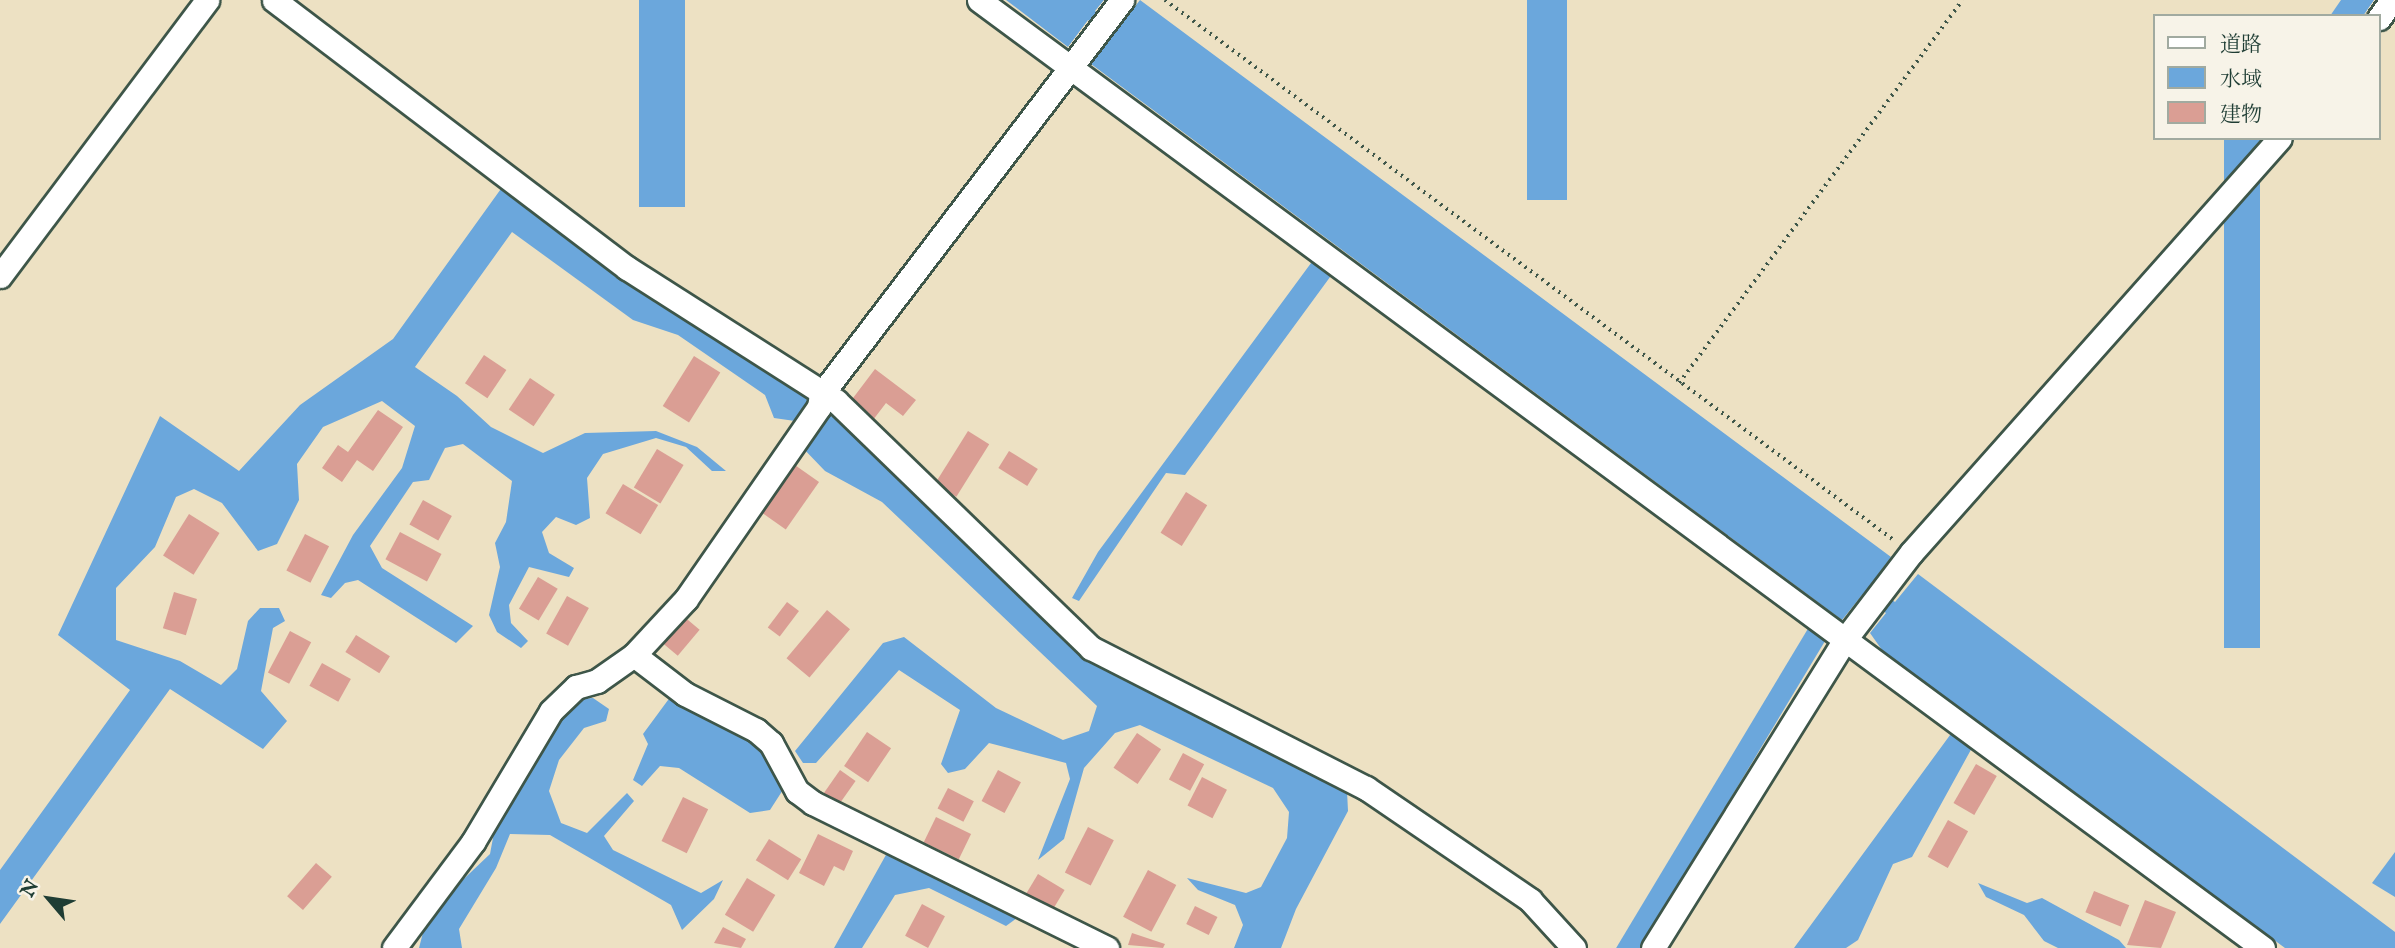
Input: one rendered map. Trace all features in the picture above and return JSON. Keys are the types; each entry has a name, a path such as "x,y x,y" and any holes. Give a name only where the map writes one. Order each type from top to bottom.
{"street":[{"path":"0,276 207,0"},
{"path":"274,0 627,268 768,355 820,401 836,401 1091,648 1366,788 1530,900 1574,948"},
{"path":"979,0 2263,948"},
{"path":"2381,15 2392,0"},
{"path":"394,948 472,842 551,711 576,687 597,681 634,655 686,599 820,401 1109,17"},
{"path":"1653,948 1846,638 1911,553 2278,140"},
{"path":"634,655 685,694 756,730 771,743 797,791 813,803 1107,948"}],"path":[{"path":"1165,0 1911,553"},
{"path":"1679,383 1962,0"}],"water":[{"path":"639,0 685,0 685,207 639,207"},
{"path":"1006,0 1104,0 1095,11 1118,28 1140,0 1891,557 1871,584 1895,602 1918,574 2395,932 2395,948 2285,948 1882,650 1870,633 1886,613 1862,595 1842,620 1091,64 1111,37 1088,20 1068,47"},
{"path":"1527,0 1567,0 1567,200 1527,200"},
{"path":"2341,0 2374,0 2364,14 2331,14"},
{"path":"2224,140 2260,140 2260,648 2224,648"},
{"path":"503,186 761,360 798,393 810,396 823,414 834,417 1009,587 1105,668 1347,791 1348,811 1296,909 1281,948 1234,948 1243,925 1235,905 1198,890 1187,878 1246,893 1261,887 1287,838 1289,812 1273,788 1140,725 1115,733 1084,768 1064,839 1038,860 1070,779 1066,763 989,743 965,769 948,773 941,764 960,710 899,670 816,763 803,763 795,751 883,643 904,637 996,708 1063,740 1089,731 1097,706 882,502 825,471 800,445 802,422 774,418 765,395 678,335 633,320 512,232 415,367 457,396 491,427 543,453 585,433 656,431 697,447 726,471 712,471 686,447 656,438 603,454 587,478 590,518 576,525 556,517 542,532 549,553 574,568 569,577 529,567 509,605 511,623 528,641 521,648 497,632 489,615 500,567 495,543 506,522 512,481 463,444 445,448 429,480 413,482 370,546 382,568 473,626 456,643 358,580 345,583 331,598 321,595 353,535 402,468 415,426 382,401 323,427 297,464 299,500 277,544 258,551 222,503 194,489 176,497 155,547 116,588 116,640 180,661 221,685 237,669 248,621 260,608 279,608 285,621 273,628 261,691 287,721 263,749 170,689 0,924 0,870 130,690 58,635 160,416 239,471 300,405 393,339"},
{"path":"1314,259 1333,273 1185,475 1166,473 1079,601 1072,598 1098,552"},
{"path":"1809,627 1827,638 1641,948 1616,948"},
{"path":"671,696 753,736 788,782 770,810 750,813 679,768 660,766 642,786 633,780 648,744 643,734"},
{"path":"593,698 609,709 606,721 584,728 559,760 549,791 561,823 587,833 627,793 634,801 604,836 613,850 701,893 723,880 714,899 682,930 671,905 550,835 510,834 496,868 459,929 462,948 419,948 428,913 490,854 495,827 558,722 577,699"},
{"path":"1953,731 1973,746 1912,857 1893,864 1858,940 1846,948 1794,948"},
{"path":"2395,852 2395,897 2372,883"},
{"path":"887,853 1017,918 1006,926 929,888 895,895 862,948 834,948"},
{"path":"1978,883 2027,903 2042,898 2119,940 2126,948 2058,948 2044,941 2024,915 1986,897"}],"building":[{"path":"484,355 506,370 487,398 465,383"},
{"path":"694,356 720,372 689,422 663,406"},
{"path":"875,369 916,400 903,416 886,403 873,420 850,402"},
{"path":"530,378 555,395 534,426 509,410"},
{"path":"378,410 403,427 373,471 357,460 342,482 322,468 338,445 348,452"},
{"path":"968,431 989,444 956,497 935,484"},
{"path":"657,449 684,465 660,504 634,488"},
{"path":"1009,451 1038,469 1027,486 998,468"},
{"path":"792,463 819,482 786,529 759,511"},
{"path":"623,484 658,505 641,534 605,513"},
{"path":"1186,492 1207,505 1182,546 1161,533"},
{"path":"423,500 452,516 438,540 409,524"},
{"path":"189,514 220,533 194,575 163,556"},
{"path":"400,532 441,554 427,581 385,559"},
{"path":"305,534 329,546 310,583 286,571"},
{"path":"538,577 558,589 539,621 519,609"},
{"path":"174,592 197,599 186,635 163,628"},
{"path":"567,596 589,608 568,646 546,634"},
{"path":"787,602 799,611 780,637 768,628"},
{"path":"827,610 850,629 809,678 787,658"},
{"path":"682,615 700,630 678,656 660,641"},
{"path":"290,631 311,642 289,684 268,672"},
{"path":"356,635 390,656 379,673 345,652"},
{"path":"322,663 351,679 338,702 309,686"},
{"path":"867,732 891,748 868,782 844,766"},
{"path":"1137,733 1161,749 1138,784 1114,768"},
{"path":"1183,753 1204,764 1190,791 1169,779"},
{"path":"1976,764 1997,776 1974,815 1954,803"},
{"path":"840,770 856,781 837,807 822,796"},
{"path":"998,770 1021,782 1005,813 982,801"},
{"path":"1202,777 1227,790 1212,818 1187,806"},
{"path":"948,788 974,801 963,822 938,808"},
{"path":"683,797 708,809 687,853 662,841"},
{"path":"936,817 971,834 959,859 924,842"},
{"path":"1948,820 1968,831 1948,868 1928,857"},
{"path":"1088,827 1114,840 1091,886 1065,872"},
{"path":"818,834 853,851 844,871 834,866 824,886 799,873"},
{"path":"769,839 801,859 788,880 756,860"},
{"path":"316,863 332,877 303,910 287,896"},
{"path":"1148,870 1176,885 1151,932 1123,917"},
{"path":"1038,874 1065,890 1053,910 1026,894"},
{"path":"747,878 775,895 753,932 725,915"},
{"path":"2094,891 2129,905 2121,927 2085,912"},
{"path":"2145,900 2176,912 2161,948 2127,945"},
{"path":"922,904 945,916 928,948 905,936"},
{"path":"1195,906 1217,917 1209,935 1186,924"},
{"path":"723,927 746,939 741,948 714,943"},
{"path":"1132,933 1165,944 1163,948 1128,945"}]}
